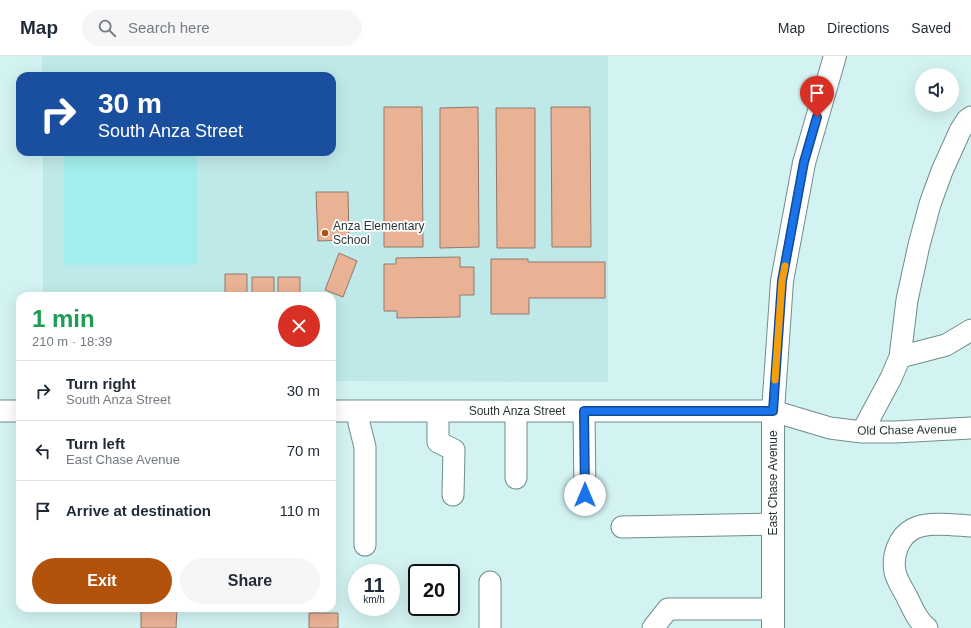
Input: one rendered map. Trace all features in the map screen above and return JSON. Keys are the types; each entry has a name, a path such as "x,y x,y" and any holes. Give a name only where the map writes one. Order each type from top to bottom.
{"main road":[{"name":"East Chase Avenue","path":"773,618 773,411 782,281 804,162 835,56"}],"street":[{"path":"862,432 891,378 900,356 907,300 928,211 942,171 960,131 971,116"},
{"path":"900,356 946,345 971,330"},
{"path":"0,411 16,411"},
{"name":"South Anza Street","path":"336,411 773,411"},
{"path":"359,411 359,423 365,447 365,545"},
{"path":"438,411 438,442 454,450 453,495"},
{"path":"516,411 516,478"},
{"path":"584,411 585,495"},
{"name":"Old Chase Avenue","path":"773,411 830,428 862,432 895,432 971,428"},
{"path":"622,527 773,524"},
{"path":"927,628 916,616 896,574 895,555 897,546 906,534 913,528 926,525 971,526"},
{"path":"490,582 490,628"},
{"path":"653,628 668,609 773,618"}],"shaded area":[{"name":"Anza Elementary School","path":"42,56 608,56 608,382 336,381 336,292 43,292 43,156 336,156 336,72 42,72"},
{"path":"64,156 197,156 197,265 64,265"}],"building":[{"path":"384,107 422,107 423,247 384,247"},
{"path":"478,107 479,247 440,248 440,108"},
{"path":"551,107 590,107 591,247 552,247"},
{"path":"496,108 535,108 535,248 497,248"},
{"path":"316,192 348,192 349,240 318,241"},
{"path":"339,253 357,261 343,297 336,294 336,292 325,290"},
{"path":"460,257 460,267 474,267 474,295 460,295 460,317 397,318 397,311 384,311 384,264 396,264 396,258"},
{"path":"491,259 528,259 528,262 605,262 605,298 529,298 529,314 491,314"},
{"path":"225,274 247,274 247,292 225,292"},
{"path":"252,277 274,277 274,292 252,292"},
{"path":"278,277 300,277 300,292 278,292"},
{"path":"141,612 177,612 176,628 141,628"},
{"path":"309,613 338,613 338,628 309,628"}],"slow traffic":[{"path":"775,380 782,281 785,266"}],"place":[{"name":"Anza Elementary School","path":"325,233"}],"route":[{"path":"585,495 584,411 773,411 782,281 804,162 817,117"}]}
